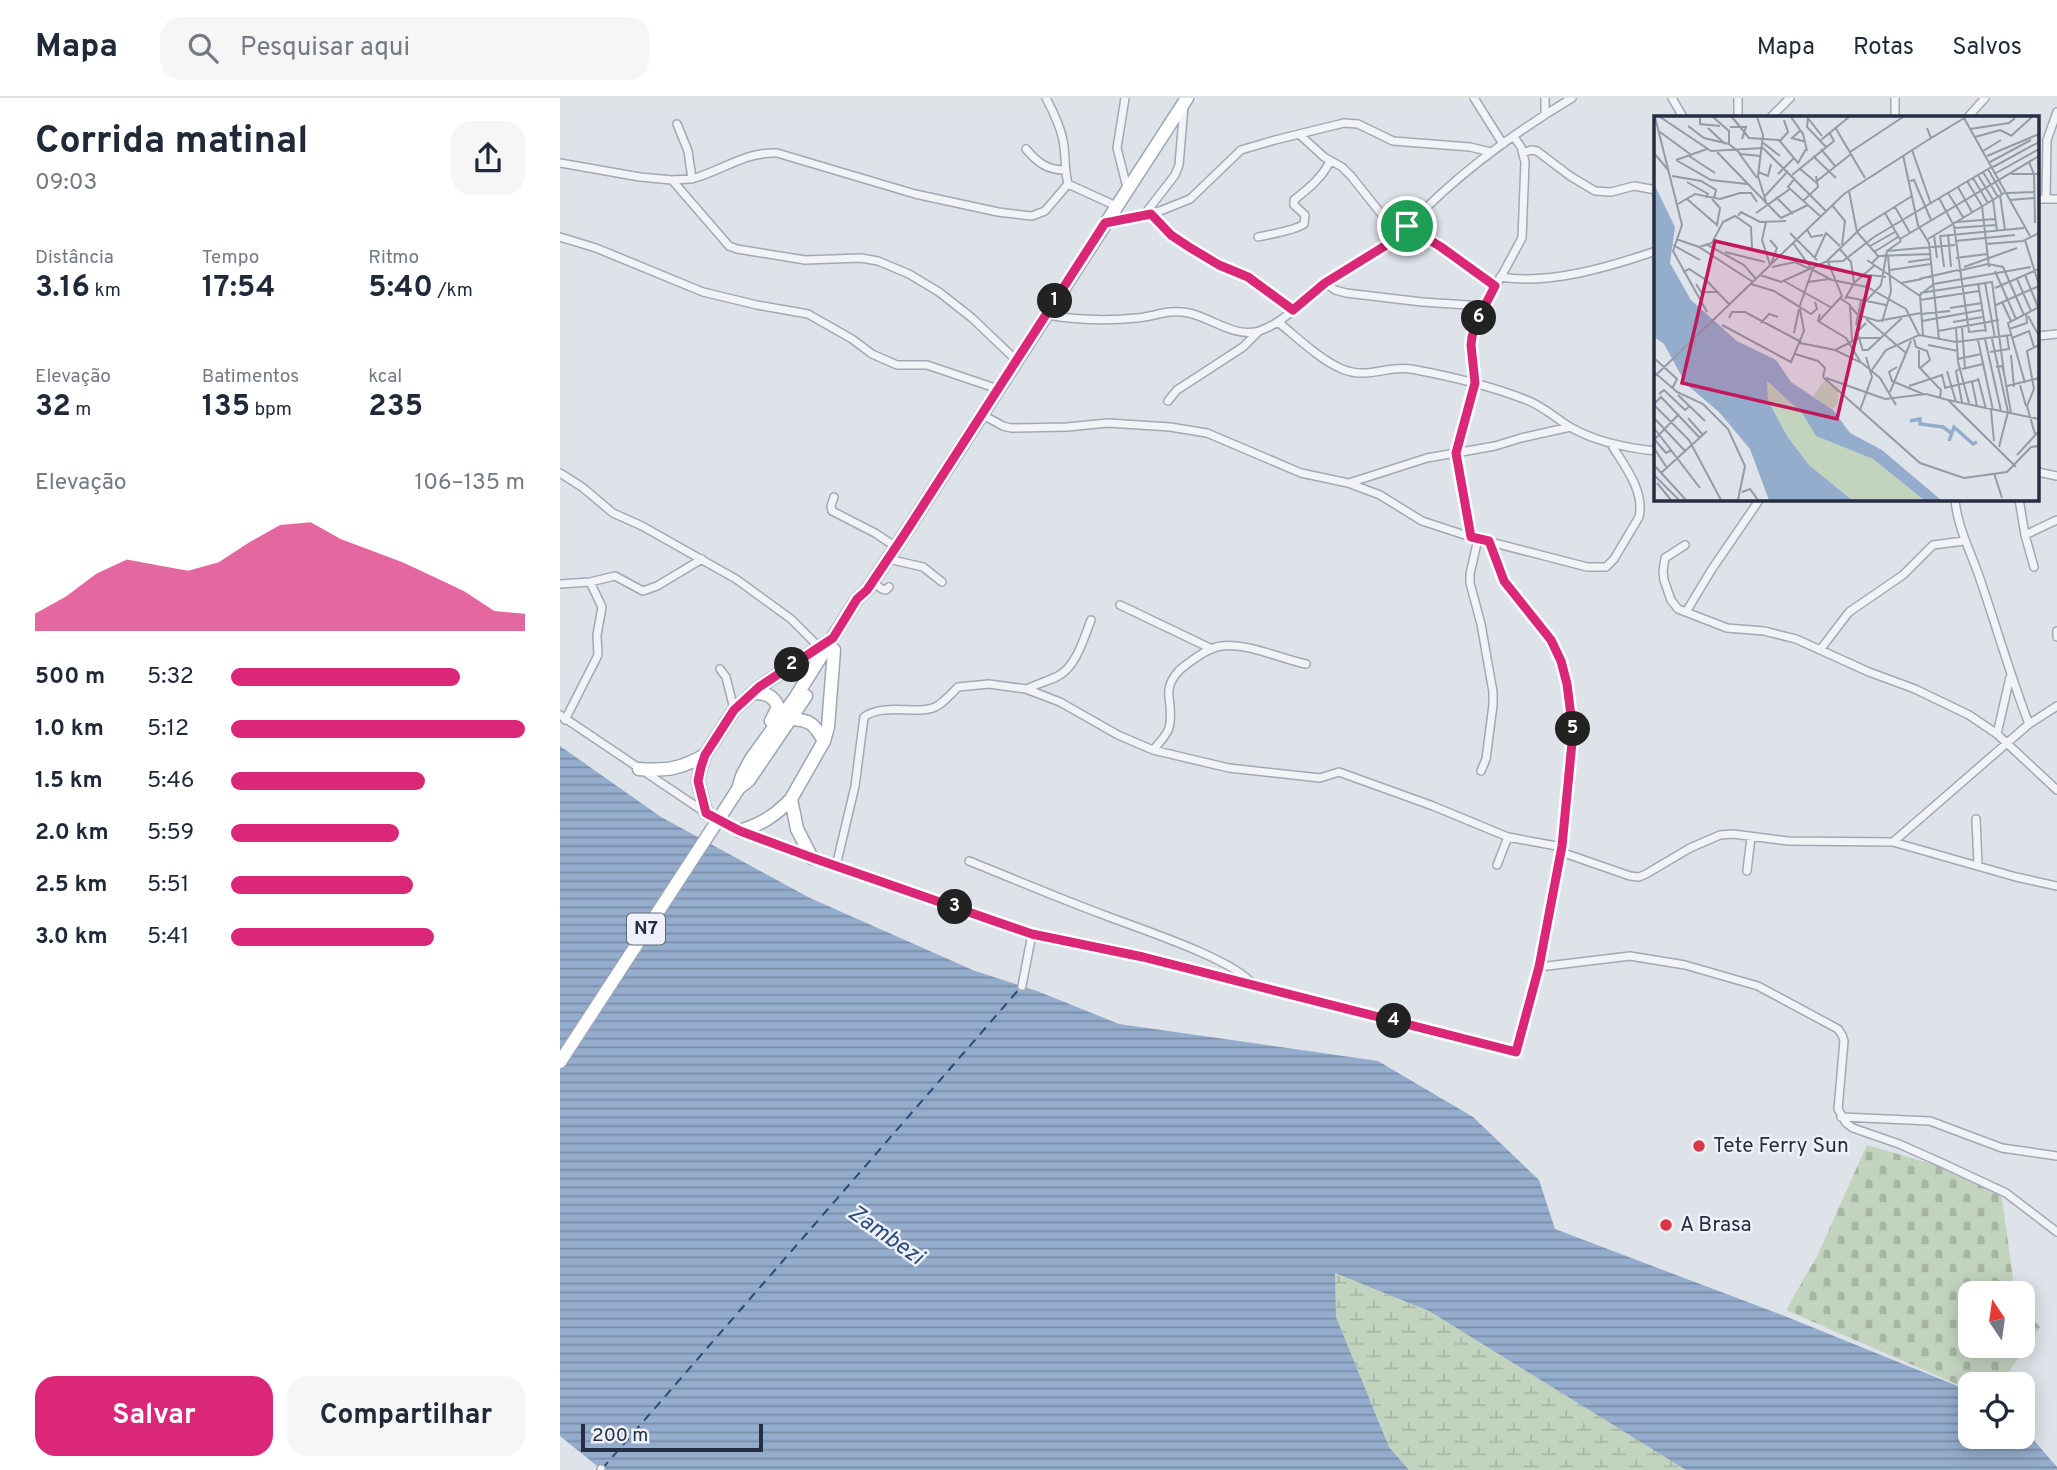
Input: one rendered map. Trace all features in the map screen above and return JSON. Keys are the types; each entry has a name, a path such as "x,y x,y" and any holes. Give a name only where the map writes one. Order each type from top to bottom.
{"main road":[{"name":"N7","path":"560,1062 735,793 751,759 863,603 870,586 1185,100"},
{"name":"N7","path":"735,793 749,780 791,719 834,644"},
{"path":"706,813 698,781 705,755 734,710 752,693 819,647 834,644 828,727 824,741 791,799 776,815 740,831"},
{"path":"751,759 756,739 773,718 778,707 775,699 769,695 752,693"},
{"path":"791,719 811,722 824,741"},
{"path":"639,769 663,771 683,767 705,755"},
{"path":"791,799 797,829 813,858"}],"street":[{"path":"1046,98 1063,139 1064,170 1069,184 1116,206"},
{"path":"1125,98 1117,148 1127,188"},
{"path":"1475,98 1503,144"},
{"path":"1545,98 1545,114"},
{"path":"1046,315 1115,320 1144,317 1159,312 1191,313 1240,333 1258,331 1278,322 1325,283 1388,244 1443,191 1491,152 1572,98"},
{"path":"1672,98 1682,116"},
{"path":"1738,98 1738,116"},
{"path":"1772,116 1790,98"},
{"path":"1895,98 1895,116"},
{"path":"1969,115 1972,98"},
{"path":"1969,115 1984,98"},
{"path":"1148,214 1180,165 1185,100"},
{"path":"2057,112 2047,138 2042,199 2057,199"},
{"path":"1105,223 1148,214 1190,199 1241,150 1333,125 1351,122 1393,141 1470,147 1491,152"},
{"path":"677,124 685,140 692,179"},
{"path":"1299,134 1351,176 1398,235"},
{"path":"1481,771 1486,759 1493,692 1470,583 1474,538 1456,453 1475,383 1472,337 1484,306 1522,238 1525,162 1514,137"},
{"path":"1026,149 1039,163 1054,170 1064,170"},
{"path":"1523,153 1537,151 1595,191 1611,192 1634,186 1654,190"},
{"path":"560,163 672,180 692,179 748,156 777,153 915,194 998,212 1032,216 1045,211 1069,184"},
{"path":"1258,237 1304,224 1305,215 1294,205 1294,200 1318,180 1330,161"},
{"path":"672,180 729,246 805,260 861,258 878,261 909,274 939,292 972,318 1016,360"},
{"path":"1148,214 1189,247 1219,265 1248,277 1293,310"},
{"path":"1407,226 1495,286"},
{"path":"560,237 596,248 704,292 808,314 872,354 897,365 927,365 998,389"},
{"path":"1500,277 1517,280 1574,274 1654,252"},
{"path":"1325,283 1346,293 1484,306"},
{"path":"1278,322 1331,363 1349,372 1362,374 1401,368 1475,383 1525,399 1570,427 1611,444 1654,451"},
{"path":"1168,401 1177,390 1243,347 1258,331"},
{"path":"2039,336 2057,334"},
{"path":"981,414 1011,428 1108,423 1170,427 1207,433 1301,473 1348,483 1380,495 1422,522 1587,567 1602,568 1609,566 1639,517 1641,509 1630,475 1611,444"},
{"path":"1348,483 1427,457 1495,446 1570,427"},
{"path":"2039,472 2057,477"},
{"path":"560,474 582,487 613,513 702,559 760,595 791,619 819,647"},
{"path":"834,497 832,511 896,547"},
{"path":"1686,612 1724,550 1759,500"},
{"path":"1955,500 1964,541 1978,574 2010,675 2029,724"},
{"path":"2018,500 2034,567"},
{"path":"2025,536 2057,520"},
{"path":"590,582 602,607 597,637 598,655 563,717 706,813 740,831 1032,934 1143,957 1516,1052 1539,967 1562,849 1573,732 1561,661 1551,640 1504,581 1489,541"},
{"path":"1820,650 1856,606 1903,575 1933,545 1964,541"},
{"path":"1685,545 1665,558 1663,571 1671,600 1678,609 1727,628 1780,634 1915,689 1969,715 1997,734 2057,790"},
{"path":"560,584 590,582 615,576 643,591 657,586 702,559"},
{"path":"888,559 923,567 942,582"},
{"path":"870,586 884,590 889,587"},
{"path":"1121,605 1212,649"},
{"path":"1026,689 1065,671 1081,648 1091,620"},
{"path":"2057,631 2057,637"},
{"path":"1153,750 1169,732 1169,690 1173,678 1181,668 1212,649 1223,645 1272,653 1306,664"},
{"path":"720,669 726,677 734,710"},
{"path":"1997,734 2010,675"},
{"path":"836,866 855,786 864,717 877,711 933,708 958,687 989,684 1026,689 1060,702 1118,735 1153,750 1229,768 1320,778 1339,772 1508,837 1562,849 1596,866 1630,876 1639,877 1690,848 1720,835 1733,834 1788,841 1893,842 2057,886"},
{"path":"1893,842 2029,724 2057,706"},
{"path":"1976,819 1978,865"},
{"path":"1497,865 1508,837"},
{"path":"1747,871 1751,837"},
{"path":"969,861 1176,942 1244,974 1253,986"},
{"path":"1022,986 1032,934"},
{"path":"1539,967 1642,956 1758,986 1838,1029 1844,1041 1838,1109 1841,1117 1853,1128 1933,1159 2006,1193 2057,1232"},
{"path":"1841,1117 1930,1121 2002,1148 2057,1156"}],"green space":[{"path":"1867,1145 2000,1184 2013,1281 1958,1281 1958,1358 2018,1358 2008,1372 1958,1372 1958,1385 1786,1310 1817,1256"},
{"path":"1335,1273 1429,1311 1686,1470 1409,1470 1389,1447 1336,1317"}],"water":[{"name":"Zambezi","path":"560,746 661,817 810,898 975,971 1037,991 1119,1024 1378,1061 1473,1117 1539,1180 1555,1229 1787,1317 1958,1386 1958,1449 2035,1449 2035,1442 2057,1470 1686,1470 1429,1311 1335,1273 1336,1317 1389,1447 1409,1470 602,1470 560,1436"}],"ferry route":[{"path":"602,1469 1021,987"}],"place":[{"name":"Tete Ferry Sun","path":"1699,1146"},
{"name":"A Brasa","path":"1666,1225"}],"route":[{"path":"1151,214 1171,235 1219,265 1248,277 1293,310 1325,283 1388,244 1407,226 1495,286 1476,323 1472,337 1475,383 1456,453 1471,537 1489,541 1504,581 1551,640 1561,661 1567,684 1573,732 1562,846 1539,967 1516,1052 1143,957 1032,934 740,831 706,813 699,792 701,767 705,755 734,710 759,687 833,638 857,599 867,590 904,535 1105,223 1151,214"}]}
